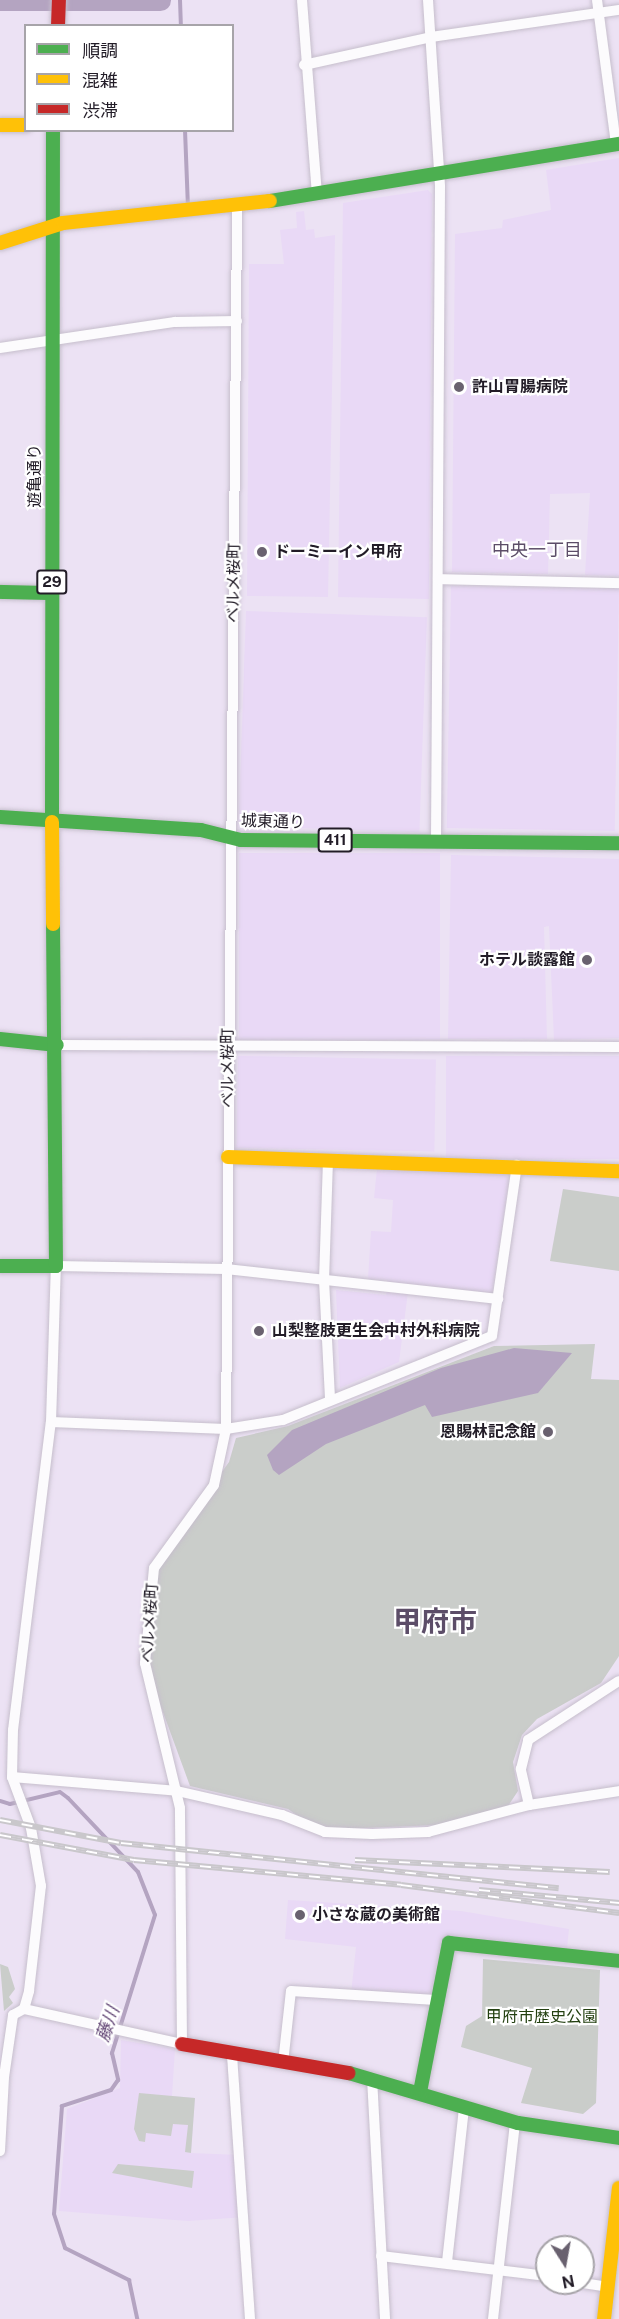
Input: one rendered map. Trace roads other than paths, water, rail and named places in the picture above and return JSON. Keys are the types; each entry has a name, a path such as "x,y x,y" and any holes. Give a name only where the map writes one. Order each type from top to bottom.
{"main road":[{"path":"58,24 59,4"},
{"path":"0,125 24,125"},
{"name":"遊亀通り","path":"53,132 52,822 57,1045 56,1266"},
{"path":"0,243 52,225 237,206 617,144"},
{"path":"0,592 52,593"},
{"name":"城東通り","path":"0,817 230,836 436,842 619,843"},
{"path":"0,1039 47,1040 57,1045"},
{"path":"228,1157 517,1165 619,1171"},
{"path":"0,1266 56,1266"},
{"path":"420,2092 436,2000 449,1944 619,1961"},
{"path":"182,2044 232,2055 372,2078 515,2122 619,2138"},
{"path":"604,2319 619,2187"}],"street":[{"path":"302,0 304,65 316,194"},
{"path":"428,0 440,174 436,842"},
{"path":"304,65 431,37 598,5 619,10"},
{"path":"598,5 617,144"},
{"name":"ベルメ桜町","path":"182,2044 177,1791 145,1663 154,1568 214,1485 226,1430 227,1048 237,206"},
{"path":"0,348 175,322 237,321"},
{"path":"438,579 619,583"},
{"path":"57,1045 227,1048 619,1047"},
{"path":"328,1160 324,1280 330,1399"},
{"path":"51,1422 226,1430 283,1420 330,1399 492,1336 517,1165"},
{"path":"24,2009 36,1945 41,1871 24,1807 12,1777 28,1582 51,1422 56,1266 226,1269 498,1299"},
{"path":"529,1805 521,1769 528,1740 619,1681"},
{"path":"12,1777 177,1791 282,1815 325,1832 360,1834 428,1832 529,1805 619,1791"},
{"path":"283,2063 291,1991 436,2000"},
{"path":"0,2151 1,2111 13,2015 24,2009 182,2044"},
{"path":"232,2055 250,2319"},
{"path":"372,2078 385,2319"},
{"path":"447,2262 464,2108"},
{"path":"493,2319 515,2122"},
{"path":"381,2256 535,2274"},
{"path":"595,2285 608,2287"}],"waterway":[{"path":"0,0 160,0"},
{"path":"180,0 181,24"},
{"path":"185,132 188,209"},
{"name":"藤川","path":"0,1801 10,1804 60,1792 138,1872 155,1915 112,2053 118,2080 111,2090 62,2106 54,2214 65,2248 129,2280 137,2319"}],"railway":[{"path":"0,1820 121,1843 559,1888"},
{"path":"0,1835 134,1860 401,1885 619,1913"},
{"path":"355,1860 610,1872"},
{"path":"479,1890 619,1903"}],"place":[{"name":"許山胃腸病院","path":"459,387"},
{"name":"ドーミーイン甲府","path":"262,552"},
{"name":"ホテル談露館","path":"587,960"},
{"name":"山梨整肢更生会中村外科病院","path":"259,1331"},
{"name":"恩賜林記念館","path":"548,1432"},
{"name":"小さな蔵の美術館","path":"300,1915"}],"district":[{"name":"中央一丁目","path":"537,550"},
{"name":"甲府市","path":"435,1621"}],"park label":[{"name":"甲府市歴史公園","path":"542,2017"}]}
